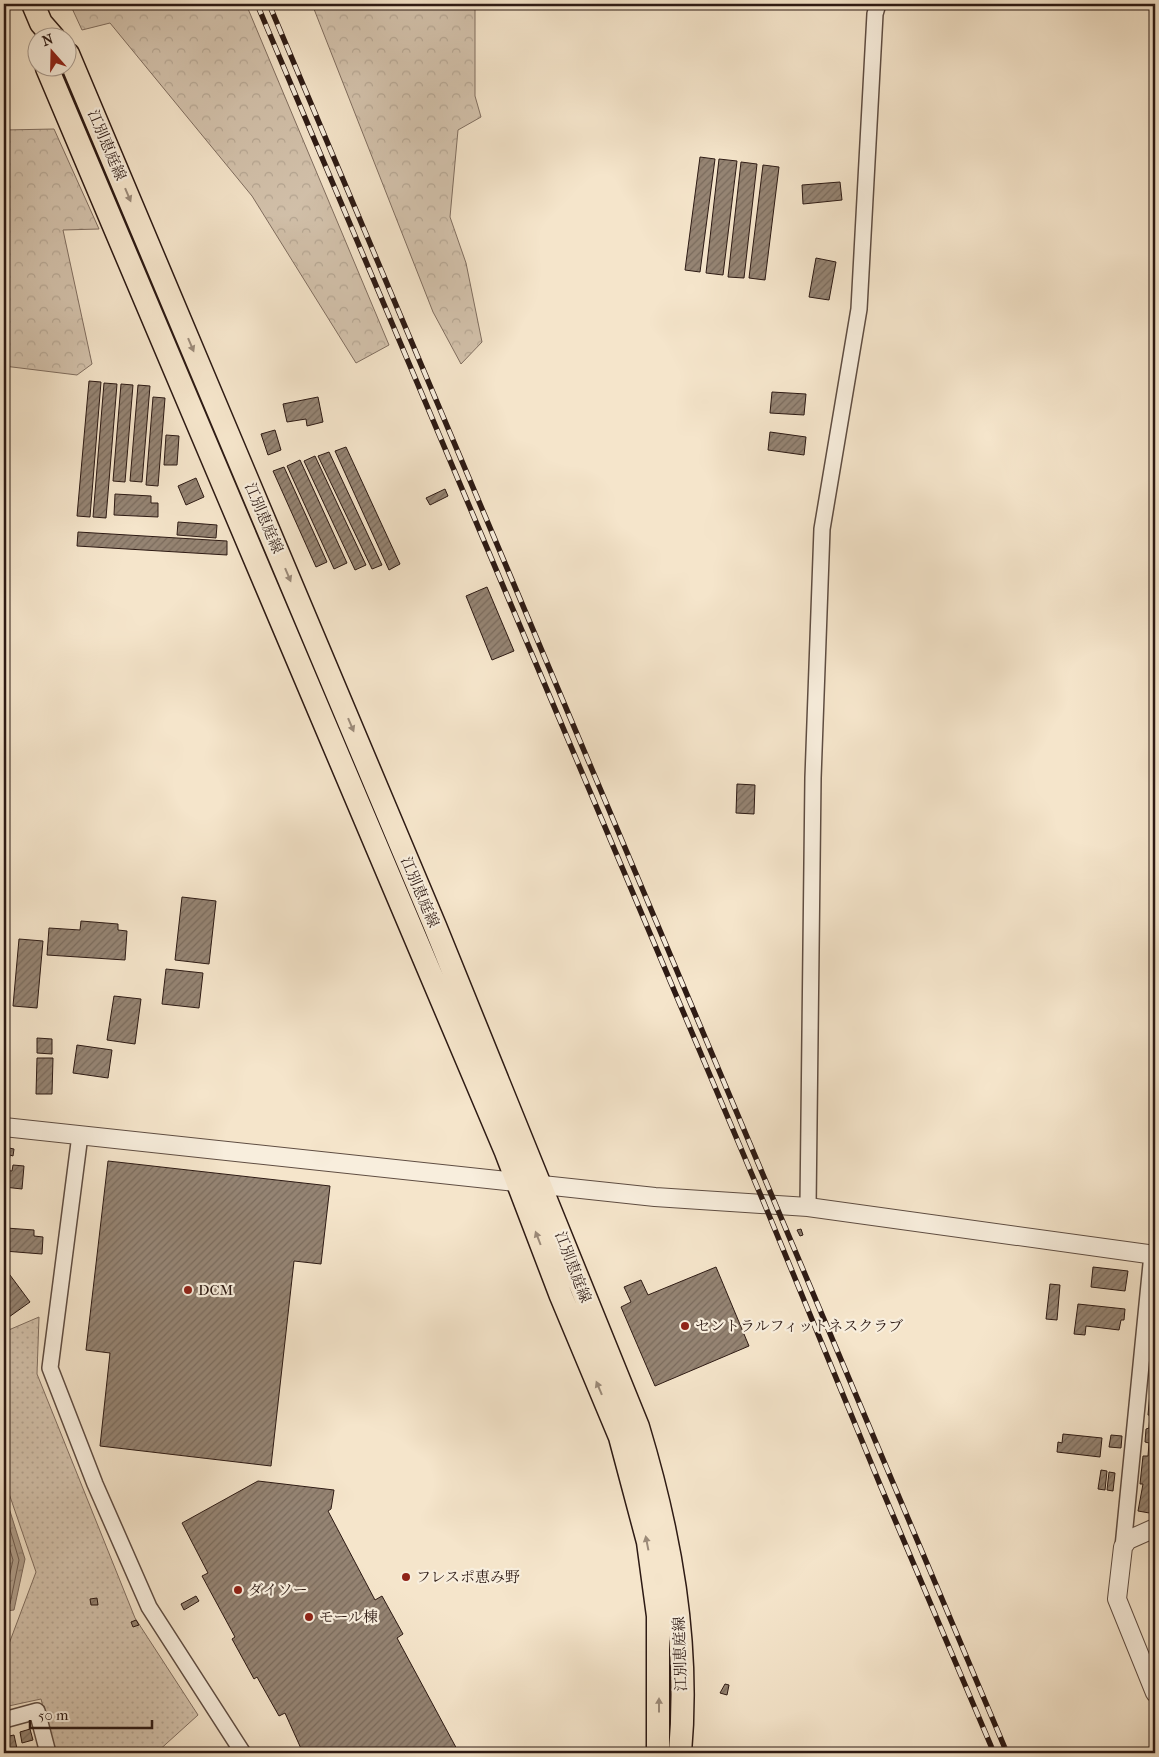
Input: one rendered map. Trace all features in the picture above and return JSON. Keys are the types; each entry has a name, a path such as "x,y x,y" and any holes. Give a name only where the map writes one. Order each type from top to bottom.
{"main road":[{"name":"江別恵庭線","path":"51,78 413,931 517,1183 563,1302 620,1437 646,1534 658,1616 658,1753"},
{"name":"江別恵庭線","path":"78,78 435,926 638,1427 654,1480 679,1612 682,1673 680,1753"}],"street":[{"path":"808,1207 813,778 822,529 859,309 875,14 878,4"},
{"path":"4,1127 655,1197 808,1207 1154,1254 1117,1599 1155,1693"},
{"path":"80,1135 50,1368 148,1608 243,1753"},
{"path":"1122,1547 1128,1540 1155,1528"},
{"path":"4,1720 37,1711 48,1753"}],"green space":[{"path":"70,4 246,4 389,345 356,363 252,196 110,23 82,30"},
{"path":"312,4 475,4 475,96 481,117 458,130 450,217 466,263 482,342 461,364 433,312"},
{"path":"54,129 99,229 63,230 92,364 77,375 4,366 4,130"},
{"path":"39,1317 37,1374 135,1618 198,1715 156,1753 55,1753 41,1699 4,1707 4,1657 36,1572 4,1479 4,1332"}],"water":[{"path":"4,1492 25,1559 14,1610 6,1611 4,1622"}],"building":[{"path":"700,157 715,159 700,272 685,270"},
{"path":"719,159 737,161 723,275 706,273"},
{"path":"741,162 757,164 744,278 728,277"},
{"path":"763,165 779,167 765,280 749,278"},
{"path":"840,182 842,200 803,204 802,185"},
{"path":"816,258 836,262 829,300 809,297"},
{"path":"89,381 101,382 90,517 77,516"},
{"path":"104,383 117,384 106,518 93,517"},
{"path":"121,384 133,385 125,482 113,481"},
{"path":"138,385 150,386 142,482 130,481"},
{"path":"772,392 806,394 804,415 770,413"},
{"path":"153,397 165,398 158,486 146,485"},
{"path":"318,397 323,422 307,426 306,419 287,422 283,404"},
{"path":"275,430 281,450 268,455 261,434"},
{"path":"770,432 806,437 804,455 768,450"},
{"path":"166,435 179,436 177,465 164,465"},
{"path":"346,447 400,564 389,570 335,451"},
{"path":"329,452 382,565 372,569 318,456"},
{"path":"315,456 366,565 355,570 304,461"},
{"path":"300,460 347,563 334,569 287,466"},
{"path":"284,467 327,562 316,567 273,471"},
{"path":"196,478 204,497 186,505 178,486"},
{"path":"445,489 448,496 430,505 426,498"},
{"path":"115,494 151,496 151,503 158,503 158,517 114,515"},
{"path":"178,522 217,525 216,538 177,535"},
{"path":"78,532 227,541 227,555 77,546"},
{"path":"487,587 514,651 492,660 466,596"},
{"path":"737,784 755,785 754,814 736,813"},
{"path":"182,897 216,901 209,964 175,960"},
{"path":"81,921 118,924 118,930 127,931 125,960 47,955 49,928 80,930"},
{"path":"19,939 43,941 37,1008 13,1006"},
{"path":"166,969 203,973 199,1008 162,1004"},
{"path":"114,996 141,999 135,1044 107,1040"},
{"path":"37,1038 52,1039 52,1054 37,1053"},
{"path":"77,1045 112,1050 108,1078 73,1073"},
{"path":"37,1058 53,1058 52,1094 36,1094"},
{"path":"4,1147 14,1149 13,1156 10,1155 9,1162 4,1161"},
{"path":"108,1161 330,1186 321,1264 294,1261 271,1466 100,1446 110,1353 86,1350"},
{"path":"13,1165 24,1166 22,1189 4,1187 4,1170 12,1171"},
{"path":"6,1228 34,1230 34,1236 43,1237 42,1254 4,1251"},
{"path":"801,1229 803,1235 800,1236 797,1230"},
{"path":"4,1267 30,1302 9,1317 4,1310"},
{"name":"セントラルフィットネスクラブ","path":"716,1267 749,1346 655,1386 621,1307 631,1302 624,1287 641,1280 648,1295"},
{"path":"1093,1267 1128,1271 1125,1291 1091,1287"},
{"path":"1050,1284 1060,1285 1057,1320 1046,1319"},
{"path":"1078,1304 1125,1309 1124,1320 1121,1320 1119,1330 1086,1326 1085,1335 1074,1334"},
{"path":"1150,1393 1155,1394 1155,1416 1148,1415"},
{"path":"1150,1415 1155,1416 1155,1429 1149,1428"},
{"path":"1146,1429 1155,1429 1155,1514 1138,1511 1143,1484 1140,1484 1143,1456 1148,1456 1149,1443 1145,1442"},
{"path":"1063,1434 1102,1438 1100,1457 1057,1452 1058,1442 1062,1443"},
{"path":"1111,1435 1122,1436 1121,1448 1109,1447"},
{"path":"1101,1470 1107,1471 1105,1490 1098,1489"},
{"path":"1109,1472 1115,1473 1113,1491 1107,1490"},
{"name":"モール棟","path":"258,1481 334,1490 331,1509 328,1511 375,1600 382,1596 403,1634 397,1638 459,1753 303,1753 285,1713 279,1716 257,1677 254,1679 232,1639 235,1637 202,1576 208,1573 182,1523"},
{"path":"196,1596 199,1601 184,1610 181,1604"},
{"path":"97,1598 98,1605 91,1605 90,1599"},
{"path":"136,1620 139,1625 133,1627 131,1622"},
{"path":"725,1684 729,1685 727,1695 720,1693"},
{"path":"30,1729 33,1740 22,1743 20,1732"},
{"path":"14,1735 18,1753 4,1753 4,1737"}],"railway":[{"path":"257,4 764,1203 881,1487 994,1753"},
{"path":"269,4 1007,1753"}],"place":[{"name":"DCM","path":"188,1290"},
{"name":"セントラルフィットネスクラブ","path":"685,1326"},
{"name":"フレスポ恵み野","path":"406,1577"},
{"name":"ダイソー","path":"238,1590"},
{"name":"モール棟","path":"309,1617"}]}
